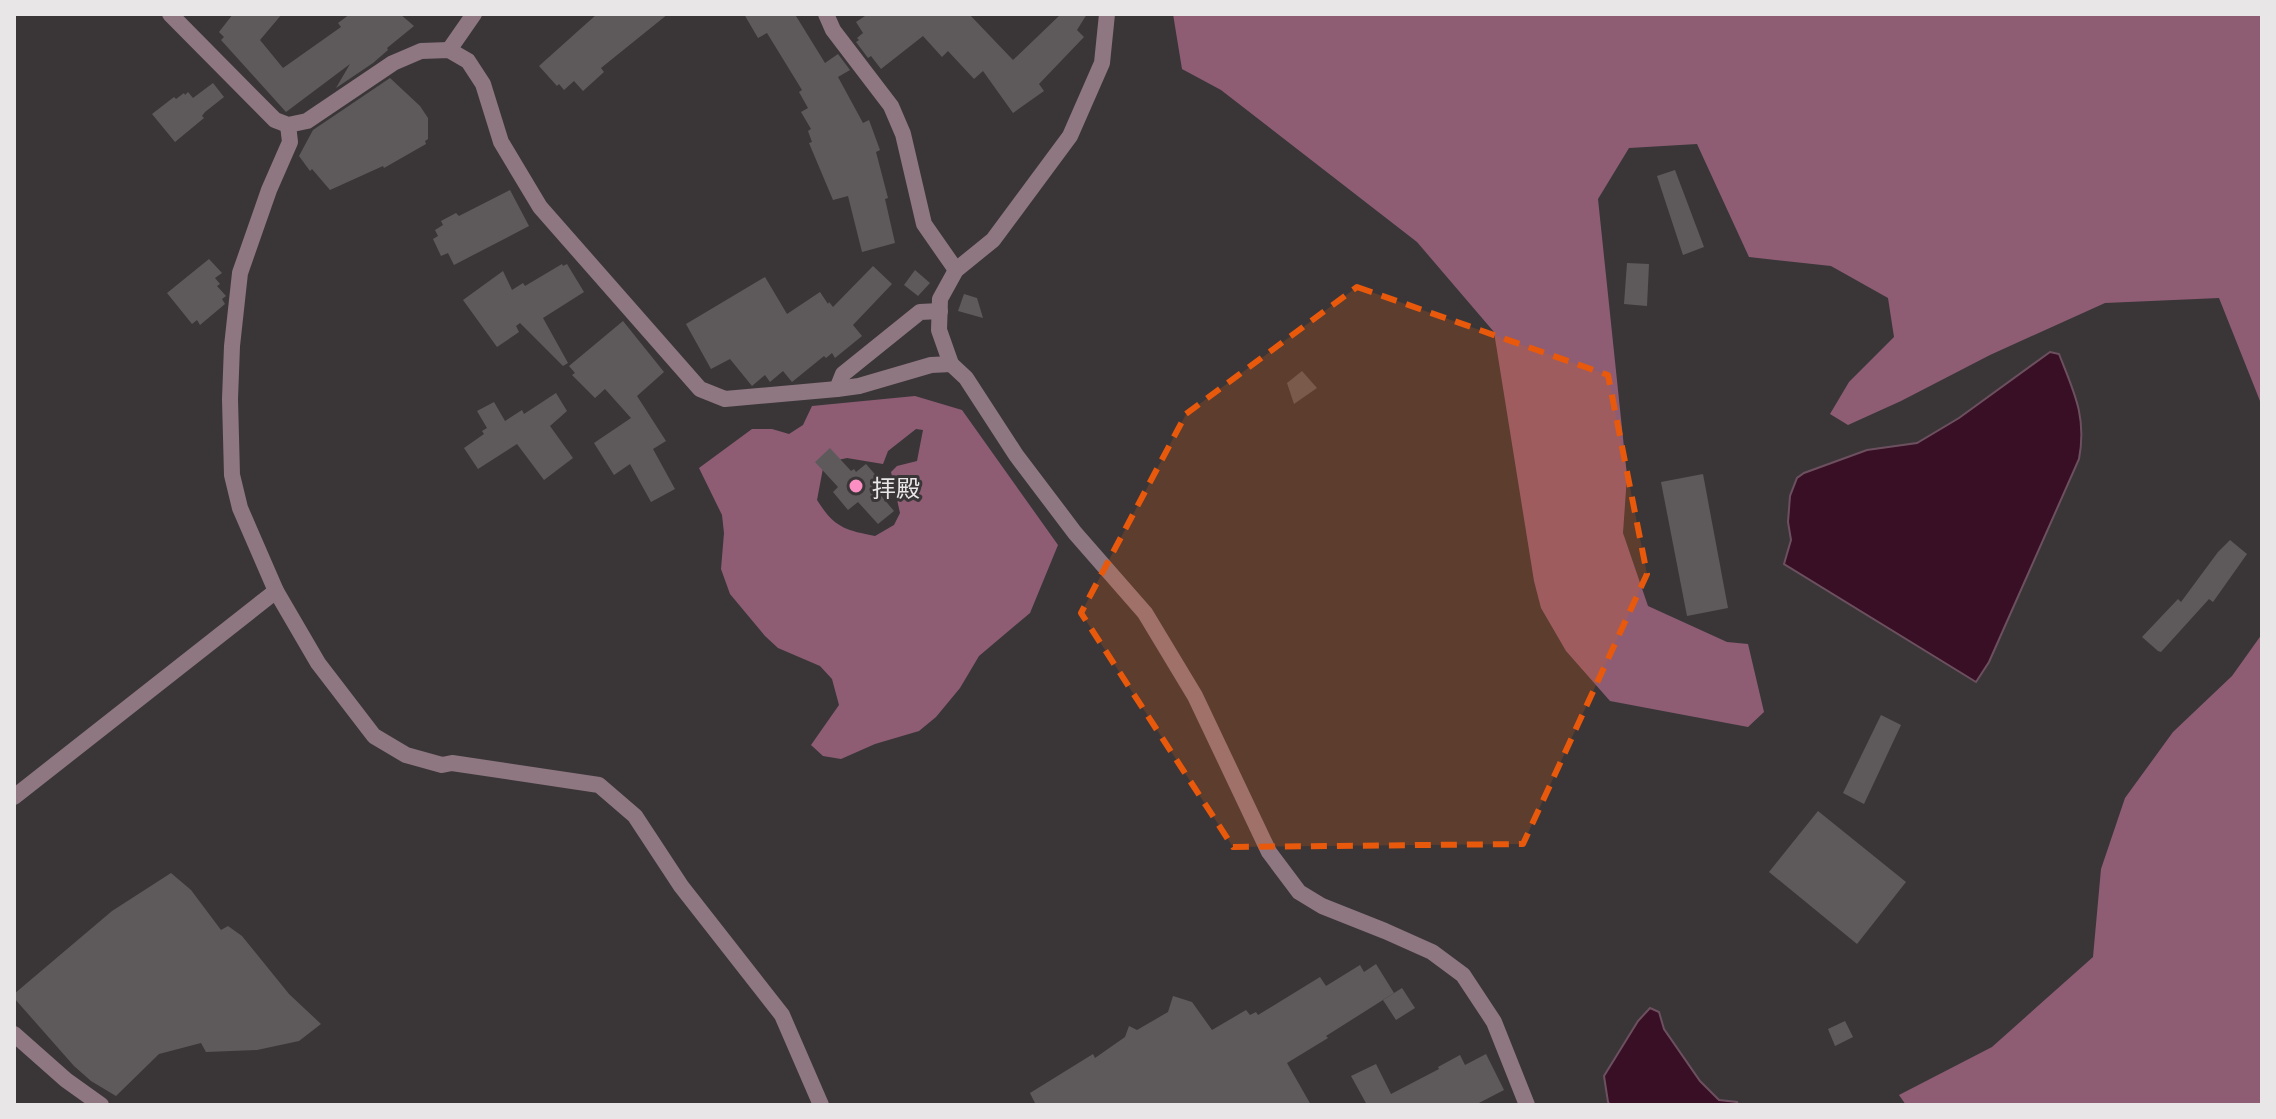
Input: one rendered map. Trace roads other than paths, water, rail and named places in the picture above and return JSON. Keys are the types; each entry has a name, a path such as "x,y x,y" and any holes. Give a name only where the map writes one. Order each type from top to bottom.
{"street":[{"path":"170,14 275,120 288,125 307,121 393,63 421,51 449,50 468,61 483,84 501,142 540,207 700,389 725,399 837,389 859,386 931,365 951,364"},
{"path":"449,50 474,14"},
{"path":"826,14 833,30 891,106 903,134 924,224 956,270"},
{"path":"1107,14 1102,63 1070,136 993,240 956,270 940,299 939,330 951,364 966,378 1016,455 1075,533 1145,613 1195,696 1269,852 1283,872 1299,892 1322,906 1432,952 1463,975 1494,1022 1527,1105"},
{"path":"288,125 290,142 269,190 240,273 230,399 232,475 240,508 276,591 318,663 374,736 406,755 442,765 452,763 599,785 635,816 681,886 782,1015 821,1105"},
{"path":"837,389 843,374 920,312 940,311"},
{"path":"14,797 276,591"},
{"path":"14,1034 66,1080 101,1105"}],"place":[{"name":"拝殿","path":"856,486"}]}
